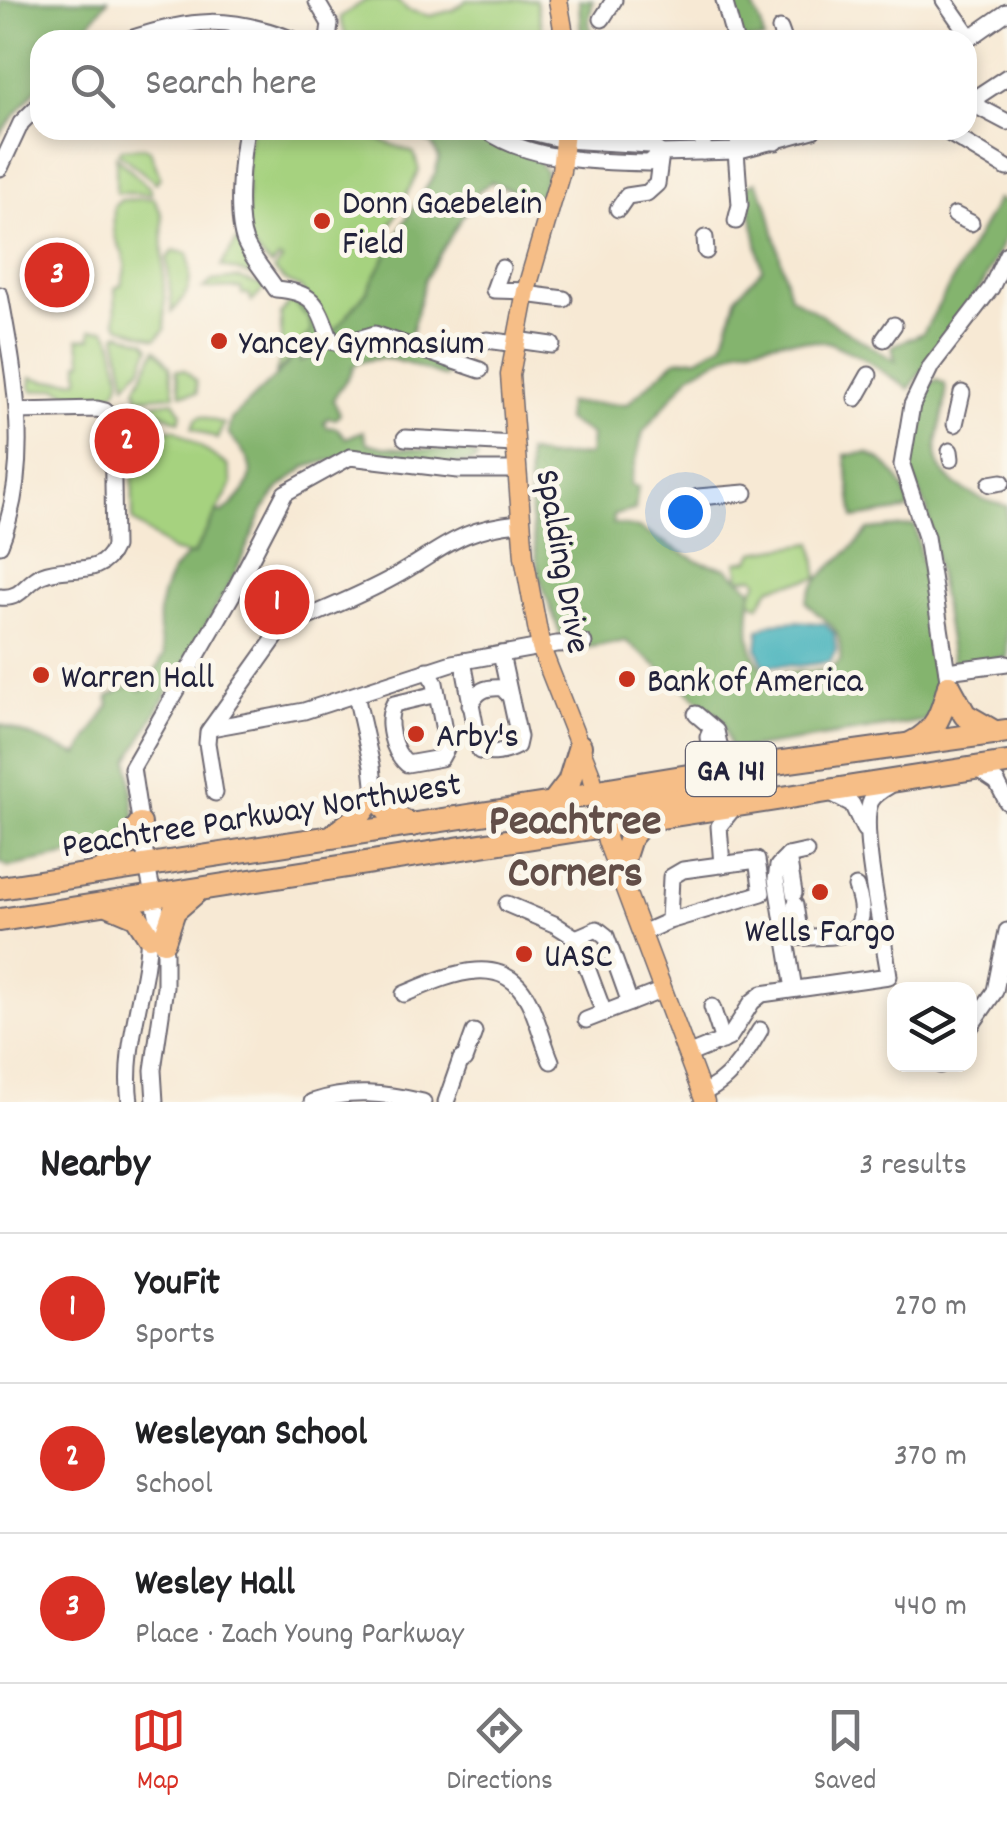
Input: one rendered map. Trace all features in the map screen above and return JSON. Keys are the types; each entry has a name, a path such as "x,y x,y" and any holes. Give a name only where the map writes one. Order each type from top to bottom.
{"highway":[{"path":"948,679 965,715 978,726 1002,732"},
{"path":"909,744 934,727 941,716 948,679"},
{"name":"Peachtree Parkway Northwest","path":"0,888 98,874 200,890 351,866 599,810 719,771 1002,732"},
{"path":"552,802 569,782 580,746"},
{"path":"599,810 797,773 868,750"},
{"name":"Peachtree Parkway Northwest","path":"0,920 106,904 149,884 324,838 552,802 646,820 1007,763"},
{"path":"324,838 360,816 375,794 390,815 412,824"},
{"path":"98,874 119,857 144,812"},
{"path":"619,872 630,838 646,820"},
{"path":"0,908 149,884"},
{"path":"106,904 131,912 156,938 174,910 200,890"}],"main road":[{"path":"558,0 563,30"},
{"name":"Spalding Drive","path":"564,142 548,222 526,292 510,375 520,523 541,648 580,746 619,872 703,1097"}],"street":[{"path":"602,19 614,0"},
{"path":"724,0 732,30"},
{"path":"944,0 963,30"},
{"path":"317,2 330,24 329,30"},
{"path":"977,33 1007,12"},
{"path":"163,30 188,23 254,25 267,30"},
{"path":"977,97 1007,77"},
{"path":"977,106 1007,122"},
{"path":"0,168 30,115"},
{"path":"244,140 242,230 246,246 276,288 300,290 314,303 330,341 341,344 375,334 480,370"},
{"path":"531,140 564,142 649,162 662,153 736,151 764,140"},
{"path":"703,140 703,152"},
{"path":"961,140 1007,168"},
{"path":"736,151 740,205 736,221"},
{"path":"618,209 627,196 647,192 657,184 662,153"},
{"path":"954,215 971,224"},
{"path":"1007,254 991,288 930,366 912,405 902,464 926,537 948,679 1007,663"},
{"path":"502,268 494,290 564,299"},
{"path":"0,295 18,411 9,522 0,545"},
{"path":"884,339 894,325"},
{"path":"488,340 552,345"},
{"path":"856,398 869,375"},
{"path":"957,429 962,392"},
{"path":"0,597 20,594 48,573 99,566 110,557 114,547 112,418 97,410 18,411"},
{"path":"405,438 514,444"},
{"path":"155,1102 152,1070 165,987 149,884 144,812 132,768 232,595 285,492 350,457 458,470 516,470"},
{"path":"698,497 745,493"},
{"path":"214,793 207,743 211,728 278,634 395,576 473,530 520,523"},
{"path":"211,728 304,712 463,661 584,643"},
{"path":"463,661 480,751 508,751 516,746 518,737 501,654"},
{"path":"427,670 437,694 447,748 440,758 407,764 396,752 389,714 394,704 437,694"},
{"path":"470,705 476,694 491,688 502,688 510,696"},
{"path":"356,695 375,794"},
{"path":"696,714 716,732 719,771"},
{"path":"372,766 401,760"},
{"path":"976,768 997,782 1007,802"},
{"path":"687,1055 723,1041 762,994 889,976 869,848 869,805 873,797 896,780"},
{"path":"827,791 852,804 869,848"},
{"path":"722,864 718,838 722,820 735,806"},
{"path":"691,812 718,838"},
{"path":"853,858 869,848"},
{"path":"794,937 776,879 778,866 788,856 806,852"},
{"path":"788,856 795,899 794,990"},
{"path":"642,933 668,921 762,894 757,860 683,870 671,877 668,921"},
{"path":"507,904 576,938 604,1013"},
{"path":"576,938 598,929 606,936 630,1003"},
{"path":"977,1017 995,992 1007,931"},
{"path":"794,937 826,934"},
{"path":"130,1102 128,1058 156,938"},
{"path":"404,994 469,970 494,970 513,980 528,999 551,1061"},
{"path":"767,973 771,992"},
{"path":"586,1020 663,990"},
{"path":"712,1008 723,1041"},
{"path":"703,1097 727,1076 760,1030"},
{"path":"446,1102 474,1032"},
{"path":"312,1102 347,1093 391,1094 422,1102"}],"green space":[{"path":"0,0 108,0 84,30 30,30 30,96 0,134"},
{"path":"366,0 396,0 408,10 430,16 453,10 467,0 536,0 542,30 344,30 340,17"},
{"path":"579,0 593,0 590,30 580,30"},
{"path":"727,0 750,0 762,30 738,30"},
{"name":"Donn Gaebelein Field","path":"249,140 380,140 414,153 419,170 382,242 391,247 367,291 334,332 300,287 274,270 282,260 279,258 271,266 253,248 248,236"},
{"path":"425,140 489,140 538,160 546,172 542,194 526,196 491,182 477,192 425,279 412,331 404,341 337,337 334,332 367,291 435,174 439,158 431,143"},
{"path":"121,149 150,150 160,177 156,183 118,153"},
{"path":"116,157 151,189 151,194 116,193"},
{"path":"756,182 767,204 790,296 895,361 892,346 923,333 998,199 1007,204 1007,234 984,282 909,389 861,357 828,342 783,340 740,348 691,374 643,432 630,485 638,487 635,510 614,515 613,524 638,528 698,561 726,568 752,589 751,645 768,673 829,670 840,661 836,632 806,602 811,591 868,530 915,525 942,678 941,703 924,721 731,751 723,720 626,641 566,651 539,576 527,452 546,457 589,455 591,435 566,420 567,403 627,404 676,360 698,358 723,344 737,296 762,269 746,186"},
{"path":"154,198 162,215 165,329 156,339 119,326 116,320 115,288 121,285 125,265 114,223 114,206 121,200"},
{"path":"237,240 267,280 221,266"},
{"path":"174,251 188,253 190,278 184,298 172,312 167,258"},
{"path":"238,278 266,287 252,302 241,288 203,289 212,281"},
{"path":"293,295 304,298 323,334 299,358 300,362 318,353 326,342 374,337 451,364 445,377 389,359 354,365 333,400 340,414 336,419 327,418 327,427 337,428 346,438 363,431 367,443 382,447 467,452 478,457 474,462 451,465 339,458 306,467 279,488 264,509 233,578 129,760 135,817 120,845 9,867 0,862 0,724 78,755 109,705 108,697 133,684 140,690 146,688 164,655 159,614 171,574 188,554 193,555 217,512 223,513 237,500 250,478 248,462 228,432 231,419 284,368 311,331 309,319 292,300"},
{"path":"292,300 309,319 311,331 275,376 281,354 281,314"},
{"path":"105,329 113,343 120,373 116,390 92,398 58,388 30,388 31,377 79,380 79,363 83,362 78,339 91,338 91,330"},
{"path":"116,335 145,341 150,347 142,366 126,384"},
{"path":"156,349 170,366 175,395 138,398 136,388"},
{"path":"176,370 185,370 196,381 197,393 181,394"},
{"path":"936,380 945,384 946,393 937,448 940,467 965,491 1007,506 1007,658 953,664 927,509 909,470 916,415 927,386"},
{"path":"174,401 182,413 179,421 142,405"},
{"path":"132,412 155,430 175,429 228,466 232,484 193,556 172,551 133,521"},
{"path":"202,416 224,424 217,439 192,428"},
{"path":"867,453 895,474 910,507 906,510 854,518 845,455"},
{"path":"813,543 818,578 771,587 759,606 748,599 758,581 754,577 740,579 737,562 750,560 754,552"}],"water":[{"path":"772,623 825,624 834,633 836,650 830,662 764,665 757,648 759,630"}],"place":[{"name":"Donn Gaebelein Field","path":"322,221"},
{"name":"Wesley Hall","path":"57,275"},
{"name":"Yancey Gymnasium","path":"219,341"},
{"name":"Wesleyan School","path":"127,441"},
{"name":"YouFit","path":"277,602"},
{"name":"Warren Hall","path":"41,675"},
{"name":"Bank of America","path":"627,679"},
{"name":"Arby's","path":"416,734"},
{"name":"Wells Fargo","path":"820,892"},
{"name":"UASC","path":"524,954"}],"district":[{"name":"Peachtree Corners","path":"575,843"}]}
